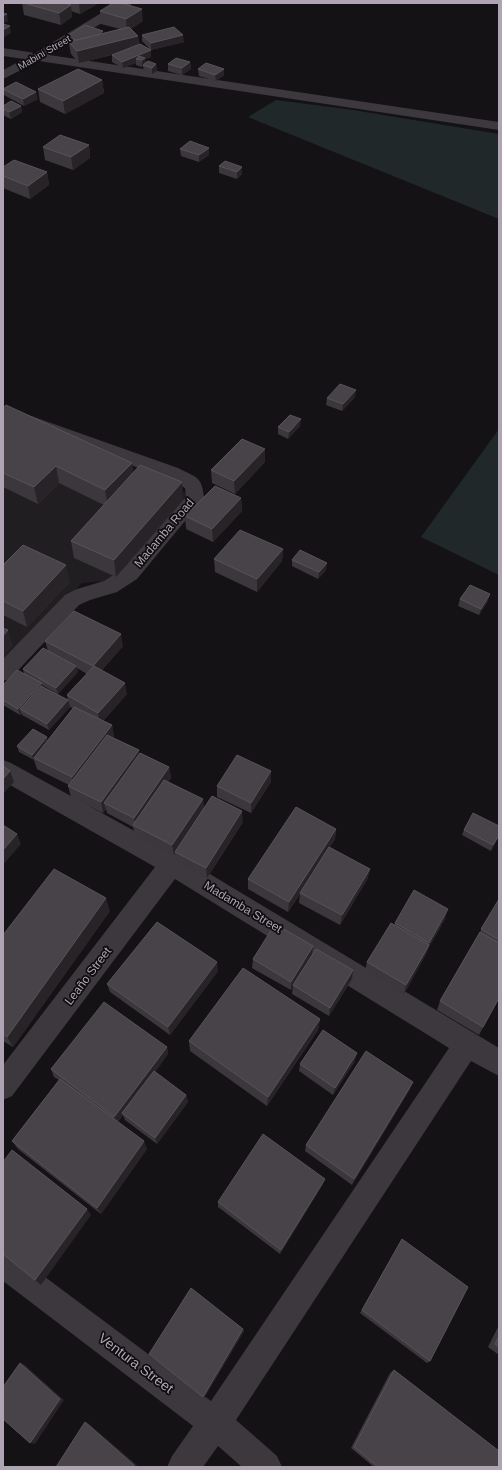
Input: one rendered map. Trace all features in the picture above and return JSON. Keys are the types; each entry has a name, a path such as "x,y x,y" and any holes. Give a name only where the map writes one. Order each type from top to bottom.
{"street":[{"name":"Mabini Street","path":"3,75 37,58 126,3"},
{"path":"3,52 286,93 499,126"},
{"name":"Madamba Road","path":"3,412 172,473 194,485 195,498 130,574 110,587 84,594 72,600 3,673"},
{"name":"Madamba Street","path":"3,770 172,864 468,1043 499,1064"},
{"name":"Leaño Street","path":"3,1087 172,864"},
{"path":"183,1467 468,1043"},
{"name":"Ventura Street","path":"3,1263 214,1423 266,1467"}],"shaded area":[{"path":"276,100 353,110 499,134 499,219 248,117"},
{"path":"3,419 28,426 191,495 117,580 82,583 3,664"},
{"path":"499,429 499,575 421,537"}],"building":[{"path":"24,3 64,3 71,5 59,13"},
{"path":"113,3 121,3 142,9 126,19 100,11"},
{"path":"3,24 10,26 3,30"},
{"path":"85,25 103,31 98,35 76,40 66,37"},
{"path":"129,27 138,36 77,51 69,42"},
{"path":"174,27 183,35 151,43 142,35"},
{"path":"140,44 151,50 122,62 112,55"},
{"path":"139,56 145,58 142,60 136,59"},
{"path":"176,58 190,62 182,68 168,64"},
{"path":"148,61 156,64 152,68 143,65"},
{"path":"206,63 224,69 215,75 198,69"},
{"path":"78,69 102,80 63,101 38,89"},
{"path":"16,82 36,92 23,99 3,89"},
{"path":"11,101 21,106 9,112 3,109 3,106"},
{"path":"60,135 89,145 71,157 43,147"},
{"path":"190,141 209,148 199,155 180,149"},
{"path":"14,160 47,172 28,186 3,176 3,167"},
{"path":"225,161 242,167 237,172 219,166"},
{"path":"340,384 356,390 343,404 327,398"},
{"path":"6,405 132,463 105,490 56,466 34,487 3,473 3,408"},
{"path":"290,415 301,419 289,432 278,427"},
{"path":"242,439 265,449 234,481 211,470"},
{"path":"140,465 182,482 114,560 71,541"},
{"path":"215,486 241,498 212,529 185,516"},
{"path":"240,530 283,549 257,579 214,559"},
{"path":"23,545 66,565 23,611 3,601 3,565"},
{"path":"300,550 327,563 319,572 292,560"},
{"path":"470,585 490,594 481,609 460,599"},
{"path":"74,611 121,634 93,666 45,641"},
{"path":"3,628 8,630 3,636"},
{"path":"43,648 76,666 56,688 23,669"},
{"path":"94,666 125,683 98,713 67,695"},
{"path":"17,670 42,683 18,709 3,700 3,685"},
{"path":"41,686 68,700 47,724 20,709"},
{"path":"74,707 112,725 72,777 34,758"},
{"path":"33,729 47,737 32,755 17,746"},
{"path":"107,735 139,750 101,802 68,786"},
{"path":"140,753 169,767 134,818 104,803"},
{"path":"237,755 271,771 251,803 217,786"},
{"path":"3,766 10,771 3,779"},
{"path":"164,780 203,799 172,845 133,825"},
{"path":"212,796 242,811 206,868 175,852"},
{"path":"296,807 336,829 289,902 248,879"},
{"path":"473,813 499,826 499,835 493,845 464,830"},
{"path":"3,825 17,834 3,850"},
{"path":"329,847 370,869 342,915 300,893"},
{"path":"54,869 106,898 7,1037 3,1034 3,935"},
{"path":"414,890 448,909 429,943 395,923"},
{"path":"499,899 499,940 481,929"},
{"path":"157,922 217,962 168,1027 107,984"},
{"path":"391,923 429,945 406,985 367,962"},
{"path":"275,924 313,946 291,982 253,959"},
{"path":"480,932 499,943 499,998 483,1027 440,1001"},
{"path":"316,949 353,970 330,1008 293,985"},
{"path":"243,968 320,1019 268,1097 189,1041"},
{"path":"104,1002 167,1047 114,1117 51,1069"},
{"path":"323,1030 357,1053 335,1088 300,1064"},
{"path":"366,1051 413,1082 354,1179 306,1145"},
{"path":"154,1071 186,1095 155,1138 122,1113"},
{"path":"60,1079 144,1141 97,1208 12,1141"},
{"path":"263,1134 325,1179 281,1250 218,1202"},
{"path":"12,1150 87,1209 35,1280 3,1254 3,1162"},
{"path":"402,1239 468,1287 430,1361 362,1310"},
{"path":"191,1288 243,1329 203,1397 149,1354"},
{"path":"499,1336 499,1347 495,1344"},
{"path":"20,1363 60,1399 30,1443 3,1419 3,1387"},
{"path":"394,1370 499,1451 499,1467 378,1467 354,1447"},
{"path":"85,1422 134,1465 133,1467 56,1467"}]}
